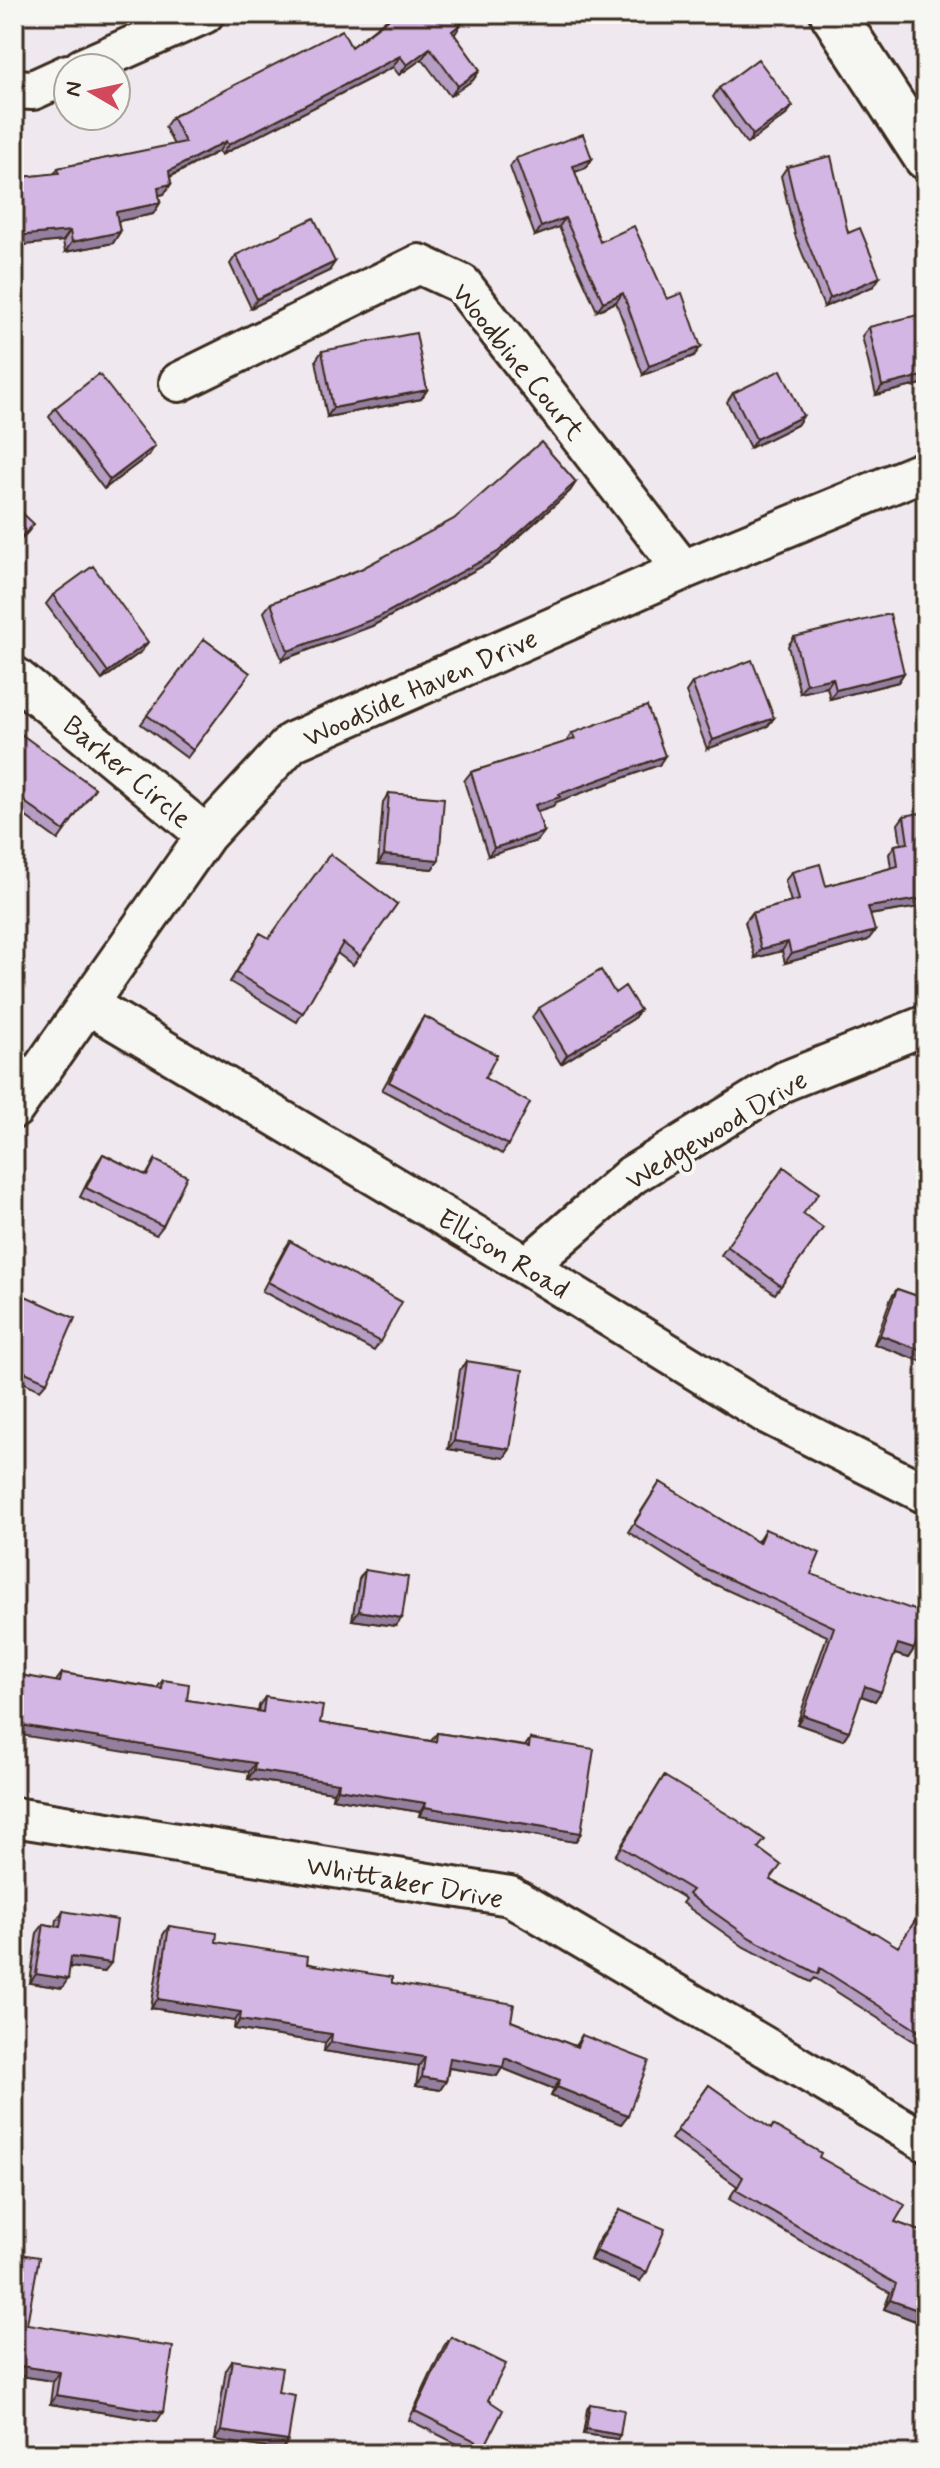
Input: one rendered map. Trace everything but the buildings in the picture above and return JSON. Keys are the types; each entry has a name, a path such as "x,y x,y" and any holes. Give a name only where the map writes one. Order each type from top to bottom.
{"street":[{"path":"118,52 204,14"},
{"path":"833,14 926,157"},
{"path":"14,89 33,90 52,81"},
{"name":"Woodbine Court","path":"179,382 419,264 462,284 683,570"},
{"name":"Woodside Haven Drive","path":"14,1109 206,835 292,742 683,570 926,470"},
{"name":"Barker Circle","path":"14,676 206,835"},
{"name":"Ellison Road","path":"87,1004 527,1266 765,1413 926,1494"},
{"name":"Wedgewood Drive","path":"527,1266 632,1175 785,1081 926,1025"},
{"name":"Whittaker Drive","path":"14,1817 510,1896 926,2142"}]}
